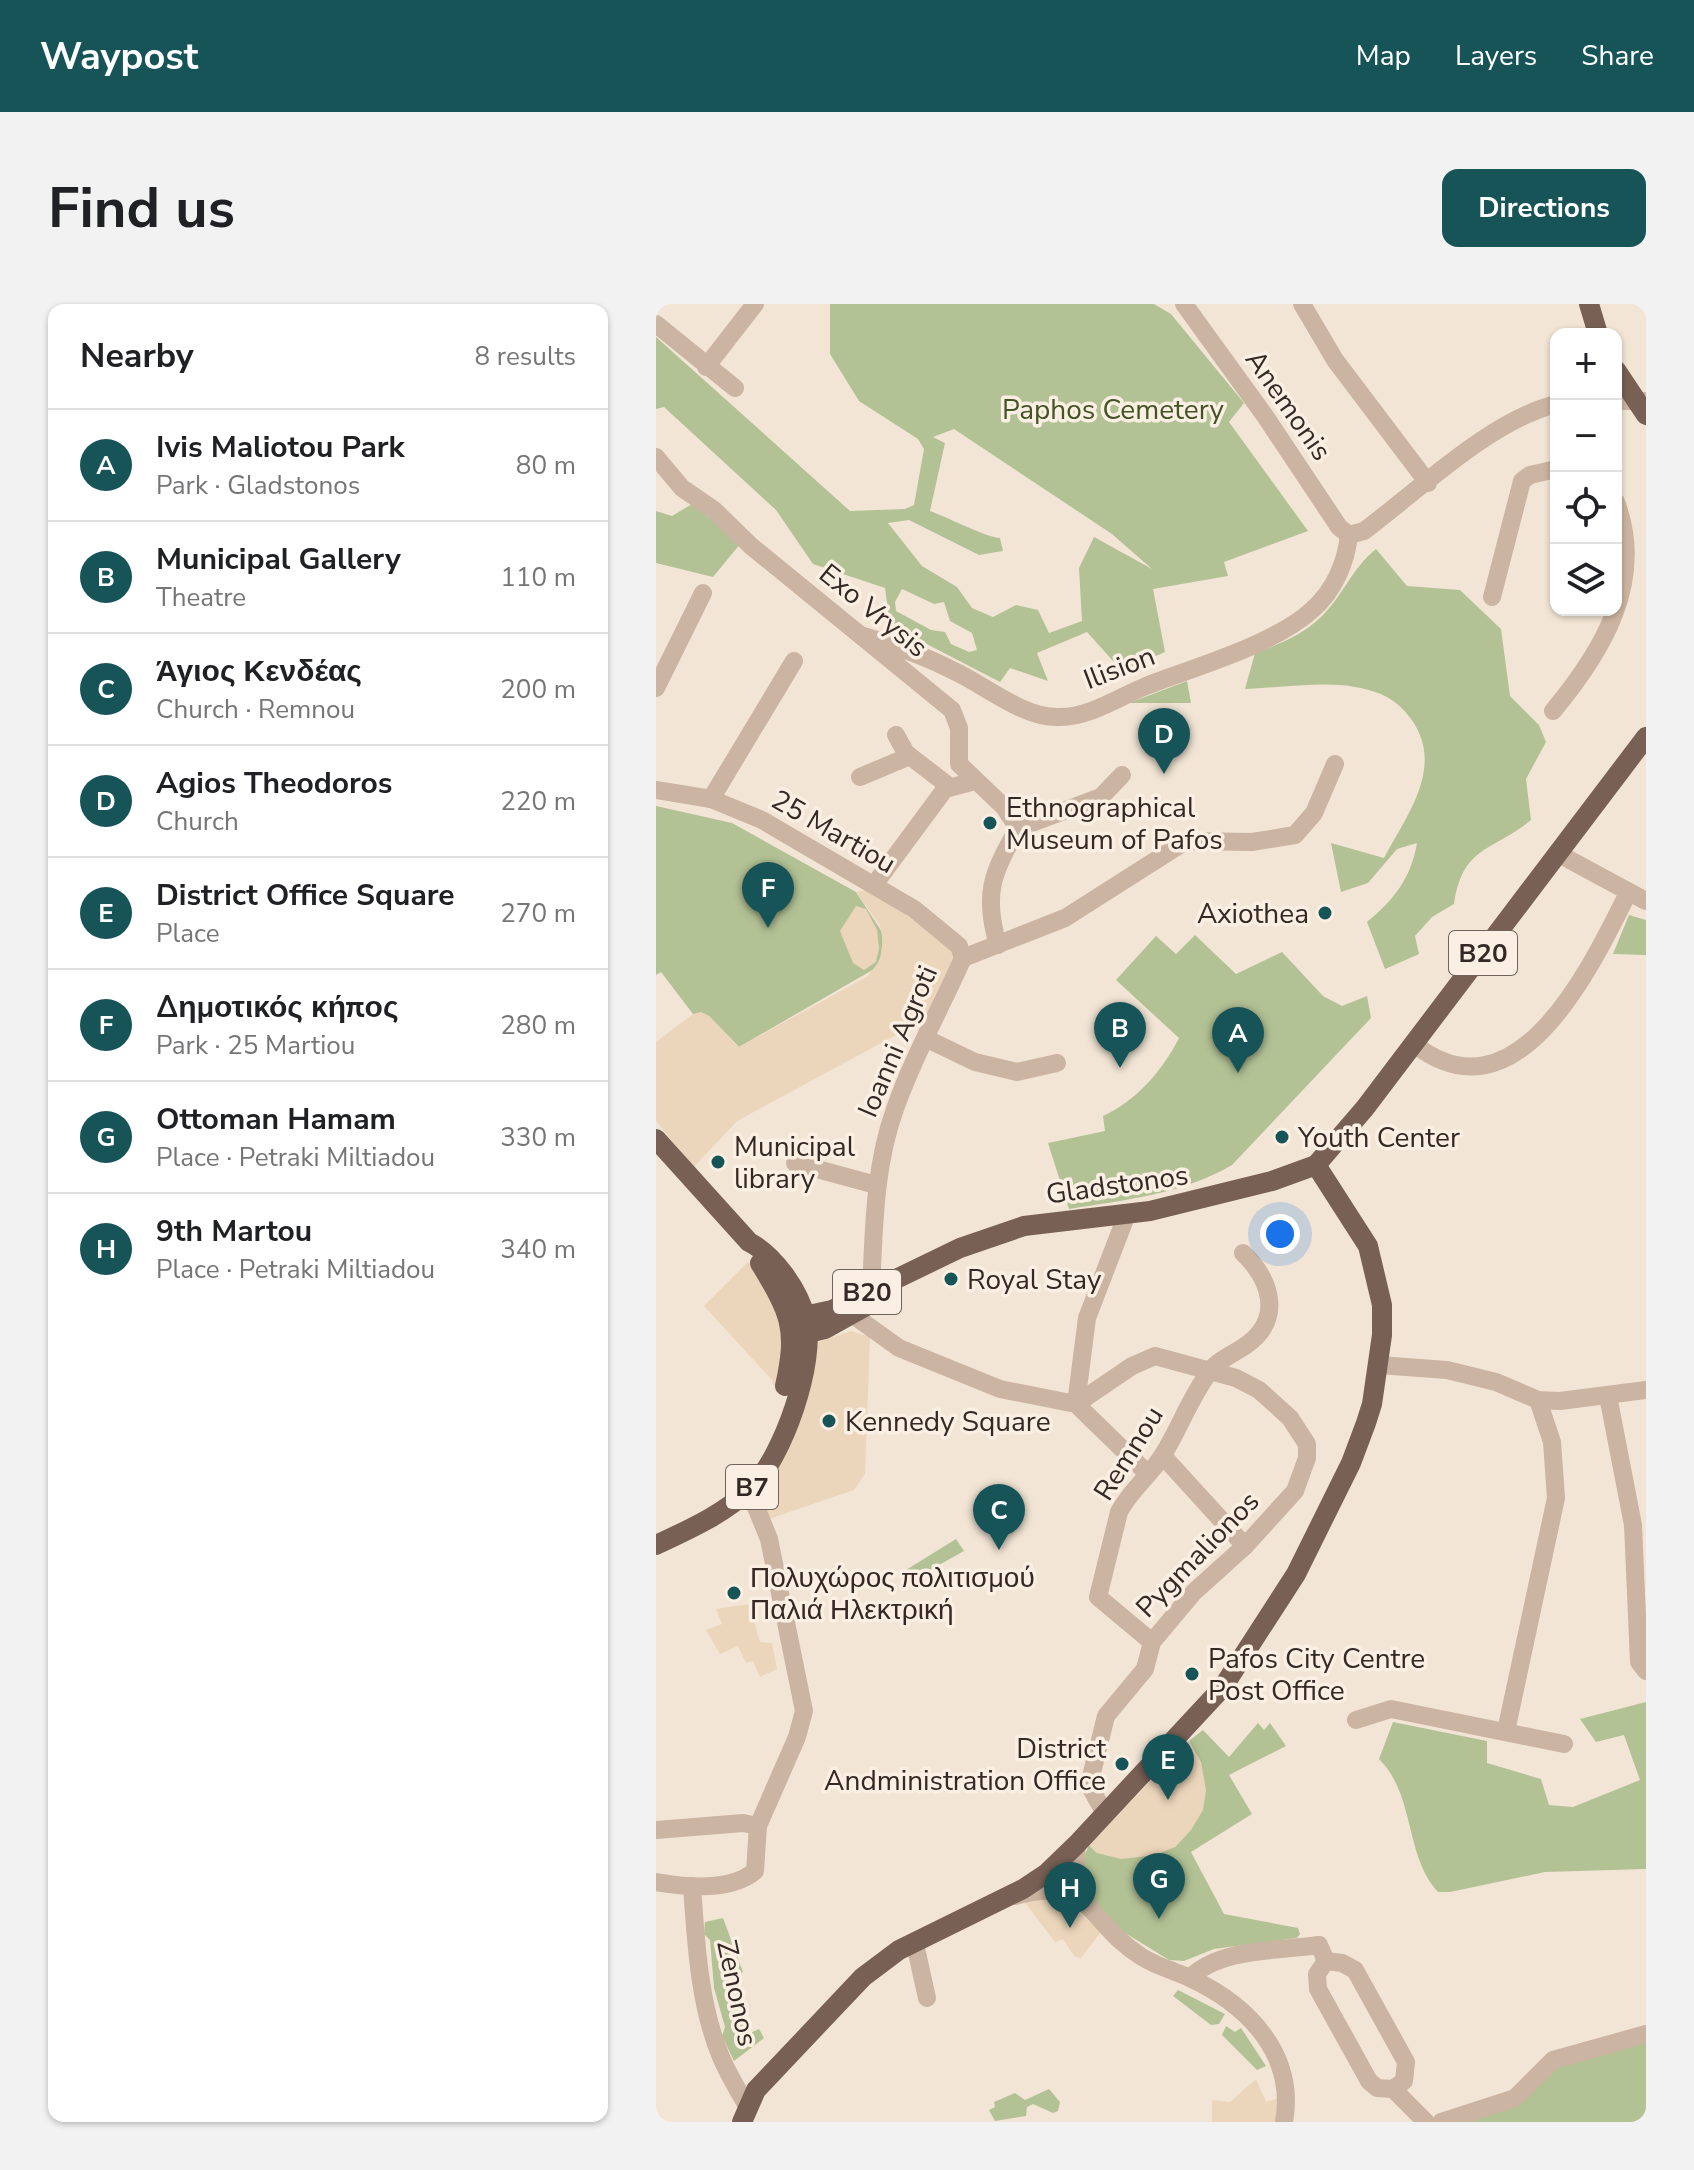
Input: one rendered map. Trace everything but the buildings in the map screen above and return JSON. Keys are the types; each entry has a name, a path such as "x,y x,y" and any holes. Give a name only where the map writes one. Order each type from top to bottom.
{"main road":[{"path":"1589,304 1596,328"},
{"path":"1622,380 1636,405"},
{"name":"B20","path":"1316,1165 1414,1044 1646,737"},
{"path":"660,1151 749,1242 799,1327"},
{"path":"745,2114 756,2090 836,2003 899,1950 1047,1873 1077,1844 1223,1687 1296,1574 1351,1463 1372,1404 1379,1365 1382,1305 1368,1246 1316,1165"},
{"name":"Gladstonos","path":"799,1327 989,1236 1024,1226 1127,1214 1238,1192 1316,1165"},
{"name":"Gladstonos","path":"799,1327 853,1315 928,1264"},
{"name":"B7","path":"656,1545 703,1522 749,1490 774,1459 785,1437 799,1327"},
{"name":"B7","path":"656,1533 722,1495 760,1458 777,1419 799,1327"}],"street":[{"path":"706,367 755,304"},
{"name":"Anemonis","path":"1184,304 1265,416 1339,527 1349,535"},
{"path":"1302,304 1335,360 1428,483"},
{"path":"656,324 735,388"},
{"path":"1349,535 1364,531 1495,431 1536,409 1550,406"},
{"name":"Exo Vrysis","path":"656,457 682,488 714,510 751,546 952,710 959,728 958,761 1004,807 1018,828"},
{"path":"1492,597 1522,481 1530,475 1550,470"},
{"path":"1553,711 1603,651 1630,598 1634,548 1630,528 1622,513"},
{"name":"Ilision","path":"863,636 898,646 954,670 1027,709 1060,718 1104,706 1203,666 1303,619 1323,599 1339,573 1349,535"},
{"path":"656,688 703,593"},
{"path":"711,799 794,661"},
{"path":"896,735 910,756 950,787"},
{"path":"860,777 910,756"},
{"path":"963,958 1065,918 1186,841 1285,840 1304,827 1335,764"},
{"path":"998,945 988,905 1004,852 1018,828 1101,797 1122,775"},
{"path":"874,885 950,787 975,781"},
{"name":"25 Martiou","path":"656,790 711,799 762,820 874,885 937,926 959,946 963,958"},
{"path":"1557,853 1646,901"},
{"path":"1414,1044 1439,1061 1454,1065 1473,1068 1502,1060 1552,1020 1585,978 1628,893"},
{"name":"Ioanni Agroti","path":"871,1290 876,1185 895,1107 963,958"},
{"path":"927,1039 975,1062 1017,1072 1057,1063"},
{"path":"795,1163 876,1185"},
{"path":"1076,1404 1082,1338 1127,1214"},
{"path":"1076,1404 1132,1366 1155,1356 1210,1370 1258,1334 1271,1307 1265,1279 1243,1253"},
{"path":"853,1315 899,1348 1000,1389 1076,1404 1147,1473"},
{"path":"1379,1365 1447,1370 1496,1382 1538,1400 1608,1396 1646,1390"},
{"name":"Remnou","path":"1152,1642 1098,1597 1119,1512 1163,1456 1210,1370"},
{"name":"Pygmalionos","path":"1105,1814 1089,1785 1106,1716 1145,1669 1152,1642 1194,1592 1245,1546 1295,1491 1307,1458 1307,1444 1280,1407 1259,1390 1210,1370"},
{"path":"1608,1396 1633,1525 1639,1662 1646,1671"},
{"path":"1506,1731 1556,1498 1552,1442 1538,1400"},
{"path":"1163,1456 1245,1546"},
{"path":"656,1882 692,1886 726,1883 749,1876 756,1868 758,1826 797,1737 804,1711 769,1539 749,1490"},
{"path":"1356,1720 1391,1709 1564,1744"},
{"path":"656,1830 743,1823 758,1826"},
{"path":"1077,1844 1074,1882 1085,1903 1115,1939 1164,1969 1190,1978 1235,2003 1270,2043 1285,2088 1284,2122"},
{"name":"Zenonos","path":"692,1886 698,1957 709,2020 745,2114"},
{"path":"1004,1898 1030,1892 1063,1890 1085,1903"},
{"path":"915,1944 927,1998"},
{"path":"1190,1978 1201,1966 1218,1959 1319,1945 1326,1961"},
{"path":"1326,1961 1342,1963 1355,1970 1406,2062 1404,2081 1393,2089 1377,2088 1369,2081 1318,1989 1317,1974 1326,1961"},
{"path":"1441,2122 1515,2098 1553,2060 1646,2034"},
{"path":"1393,2089 1426,2122"}],"green space":[{"name":"Paphos Cemetery","path":"830,304 1154,304 1171,314 1244,403 1229,422 1308,531 1224,562 1228,576 1153,589 1165,652 1122,671 1087,632 1037,653 1048,681 1010,668 1000,682 890,625 885,588 813,564 776,510 664,407 656,409 656,337 850,511 905,509 914,505 924,449 918,439 859,401 830,354","holes":["954,429 1112,534 1152,569 1094,537 1079,568 1082,621 1049,633 1038,610 1016,605 993,617 972,608 957,587 922,566 888,523 909,520 979,555 1003,551 1000,538 930,511 945,443 933,437","902,589 934,604 944,602 950,621 972,633 977,650 969,652 951,644 945,632 931,630 896,611 895,602"]},
{"path":"692,504 741,543 713,577 656,563 656,511 672,516"},
{"path":"1376,549 1407,586 1460,590 1501,629 1510,696 1539,725 1546,742 1526,779 1531,820 1472,860 1464,870 1454,904 1432,917 1415,936 1419,954 1385,969 1367,922 1406,878 1417,843 1397,849 1368,883 1341,892 1331,843 1384,858 1419,789 1424,772 1421,737 1400,706 1372,691 1331,685 1245,689 1255,653 1290,638 1314,623 1329,609 1360,565"},
{"path":"1187,681 1191,703 1129,703"},
{"path":"656,806 732,823 856,892 882,932 883,951 876,968 739,1047 709,1016 693,1014 661,972 656,975"},
{"path":"1629,915 1646,920 1646,955 1613,954"},
{"path":"1195,935 1236,974 1282,952 1323,996 1342,1006 1367,996 1371,1018 1232,1165 1174,1189 1069,1209 1048,1143 1105,1131 1103,1116 1127,1102 1147,1083 1165,1062 1179,1038 1116,980 1156,936 1176,954"},
{"path":"956,1539 964,1551 910,1581 906,1570"},
{"path":"1646,1702 1646,1869 1545,1872 1438,1892 1420,1861 1399,1790 1379,1759 1393,1722 1487,1741 1487,1763 1541,1779 1549,1805 1573,1807 1640,1780 1624,1735 1596,1742 1580,1719"},
{"path":"1258,1723 1264,1730 1270,1723 1286,1746 1229,1775 1252,1814 1191,1852 1224,1914 1298,1928 1300,1934 1297,1938 1214,1949 1184,1961 1169,1960 1109,1923 1080,1886 1083,1859 1089,1845 1097,1853 1175,1847 1194,1822 1203,1797 1202,1770 1189,1741 1203,1730 1229,1757"},
{"path":"723,1918 743,1972 726,1980 748,2034 759,2029 764,2038 734,2061 722,2036 725,2027 714,1988 710,1940 704,1934 705,1922"},
{"path":"1178,1990 1225,2014 1219,2024 1211,2025 1173,1996"},
{"path":"1226,2026 1235,2032 1241,2028 1266,2066 1257,2070 1222,2035"},
{"path":"1646,2036 1646,2122 1452,2122 1474,2116 1551,2064"},
{"path":"1049,2089 1060,2102 1058,2111 1053,2113 1033,2104 1027,2107 1026,2116 995,2121 989,2110 995,2107 994,2102 1015,2093 1025,2100"}],"shaded area":[{"path":"872,889 953,951 956,958 936,1003 920,1022 737,1121 693,1168 656,1121 656,1042 693,1014 701,1012 709,1016 739,1047 868,976 880,960 883,939 879,924 856,892"},
{"path":"856,906 866,909 877,930 879,948 876,962 864,970 853,963 840,931"},
{"path":"748,1262 763,1278 783,1335 778,1384 773,1385 772,1380 704,1306"},
{"name":"Kennedy Square","path":"851,1331 870,1337 865,1474 854,1490 769,1519 758,1491 816,1343"},
{"path":"749,1604 760,1642 772,1643 777,1669 760,1677 753,1661 746,1663 738,1646 720,1654 706,1630 722,1624 716,1609"},
{"path":"1189,1741 1201,1762 1206,1790 1203,1810 1191,1830 1175,1847 1155,1855 1121,1859 1097,1853 1089,1845"},
{"path":"1064,1899 1101,1932 1081,1958 1075,1957 1063,1939 1055,1942 1023,1900"},
{"path":"1256,2079 1266,2102 1279,2098 1276,2122 1212,2122 1212,2100 1230,2102"}],"place":[{"name":"Agios Theodoros","path":"1164,774"},
{"name":"Ethnographical Museum of Pafos","path":"990,823"},
{"name":"Axiothea","path":"1325,913"},
{"name":"Δημοτικός κήπος","path":"768,928"},
{"name":"Municipal Gallery","path":"1120,1068"},
{"name":"Ivis Maliotou Park","path":"1238,1073"},
{"name":"Youth Center","path":"1282,1137"},
{"name":"Municipal library","path":"718,1162"},
{"name":"Royal Stay","path":"951,1279"},
{"name":"Kennedy Square","path":"829,1421"},
{"name":"Άγιος Κενδέας","path":"999,1550"},
{"name":"Πολυχώρος πολιτισμού Παλιά Ηλεκτρική","path":"734,1593"},
{"name":"Pafos City Centre Post Office","path":"1192,1674"},
{"name":"District Andministration Office","path":"1122,1764"},
{"name":"District Office Square","path":"1168,1800"},
{"name":"Ottoman Hamam","path":"1159,1919"},
{"name":"9th Martou","path":"1070,1928"}]}
